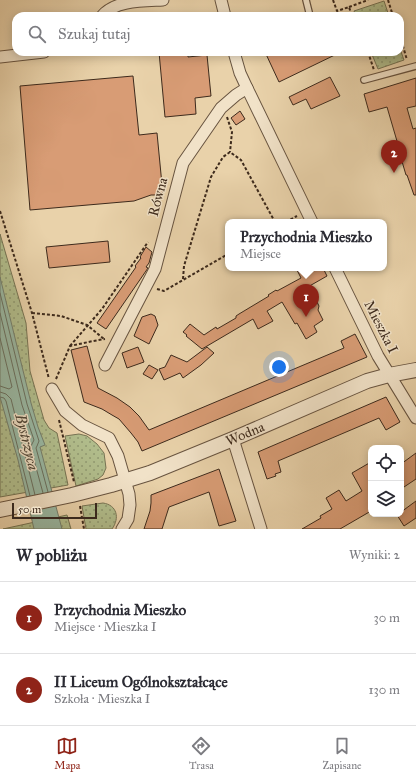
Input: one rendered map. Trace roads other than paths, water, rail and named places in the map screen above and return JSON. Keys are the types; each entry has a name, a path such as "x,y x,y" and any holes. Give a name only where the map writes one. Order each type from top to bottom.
{"street":[{"path":"105,12 125,1 163,0"},
{"path":"221,0 224,12"},
{"path":"0,57 12,55"},
{"path":"235,56 240,73 311,219"},
{"name":"Równa","path":"105,364 155,269 183,163 221,108 234,96 247,88"},
{"name":"Mieszka I","path":"336,271 378,356 416,418"},
{"name":"Wodna","path":"0,510 125,481 150,473 367,381 416,370"},
{"path":"52,389 65,411 82,424 109,438 118,456 129,494 130,505 128,519 122,529"},
{"path":"233,439 261,529"}],"lane":[{"path":"306,0 309,12"},
{"path":"364,80 416,66"}],"water":[{"name":"Bystrzyca","path":"0,277 31,403 45,445 40,447 62,529 34,529 18,460 0,397"}],"place":[{"name":"II Liceum Ogólnokształcące","path":"394,173"},
{"name":"Przychodnia Mieszko","path":"306,317"}]}
